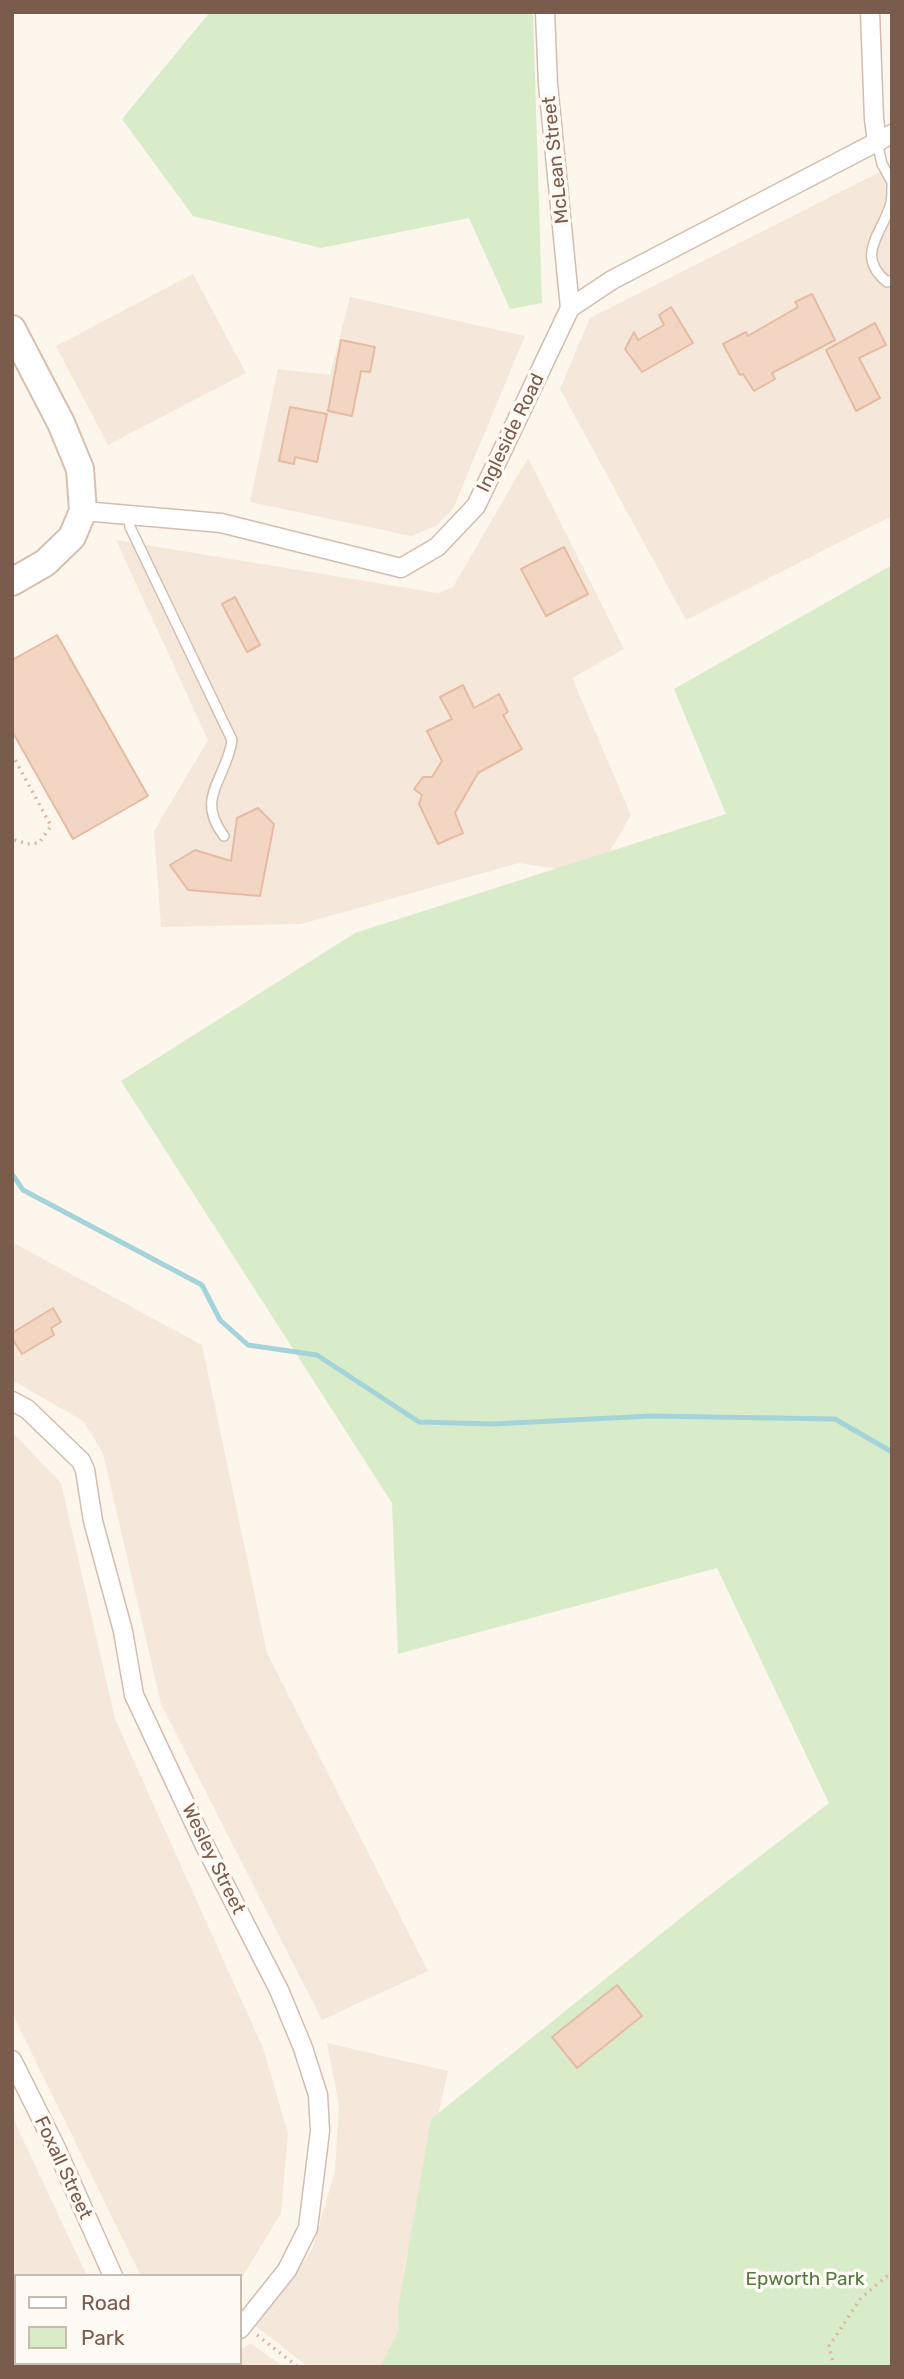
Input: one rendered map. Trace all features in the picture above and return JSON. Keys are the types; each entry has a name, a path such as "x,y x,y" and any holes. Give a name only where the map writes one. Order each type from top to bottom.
{"main road":[{"path":"12,329 61,423 80,470 83,511 72,537 44,563 12,582"}],"street":[{"name":"McLean Street","path":"545,12 548,84 570,307"},
{"path":"570,307 612,280 884,138 870,12"},
{"name":"Ingleside Road","path":"83,511 221,523 401,568 437,548 476,506 570,307"},
{"name":"Wesley Street","path":"12,1401 27,1409 81,1461 85,1470 93,1521 124,1631 134,1695 205,1846 279,1990 303,2048 318,2095 320,2131 308,2228 287,2270 242,2328"},
{"name":"Foxall Street","path":"12,2060 55,2146 112,2274"}],"lane":[{"path":"884,138 882,164 892,184 891,202 873,242 872,256 876,272 887,282 892,280"},
{"path":"128,515 130,527 232,740 225,768 210,800 216,825 224,836"}],"path":[{"path":"12,754 51,826 39,843 27,844 12,839"},
{"path":"834,2367 829,2346 861,2298 892,2272"},
{"path":"242,2328 299,2367"}],"shaded area":[{"path":"892,166 892,516 686,620 560,389 590,318"},
{"path":"193,274 246,373 108,445 56,346"},
{"path":"350,297 525,336 453,509 436,526 411,536 250,502 278,369 330,375"},
{"path":"528,458 624,649 572,678 631,815 596,875 519,863 301,924 161,927 154,831 208,740 116,540 438,593 453,587"},
{"path":"12,1242 202,1345 267,1653 428,1971 322,2020 161,1704 103,1453 83,1421 12,1380"},
{"path":"12,1432 61,1483 115,1719 263,2048 288,2133 281,2213 242,2278 242,2274 140,2274 12,2013"},
{"path":"327,2043 448,2071 403,2273 427,2279 380,2367 308,2367 256,2326 312,2250 335,2171 339,2105"},
{"path":"12,2116 86,2274 14,2274 14,2365 129,2367 12,2367"},
{"path":"250,2343 284,2367 219,2367 242,2365 242,2349"}],"green space":[{"path":"210,12 533,12 542,303 510,309 469,218 321,248 193,216 122,119"},
{"name":"Epworth Park","path":"892,565 892,2367 380,2367 399,2330 398,2308 431,2119 702,1901 829,1803 717,1568 398,1654 392,1503 121,1081 355,933 726,814 674,689"}],"building":[{"path":"812,294 835,340 772,373 775,379 754,391 743,374 740,375 723,344 746,332 748,336 798,307 795,302"},
{"path":"671,307 693,343 642,372 625,349 634,332 638,340 664,325 659,315"},
{"path":"875,323 886,345 859,358 880,398 856,411 826,350"},
{"path":"341,340 375,347 370,372 361,371 352,416 328,411"},
{"path":"290,407 327,414 317,462 295,457 294,464 279,461"},
{"path":"564,547 588,594 546,616 521,569"},
{"path":"235,597 260,645 247,652 222,604"},
{"path":"57,635 148,796 73,839 12,731 12,660"},
{"path":"463,685 474,708 499,694 508,712 503,715 522,749 478,773 455,813 463,833 438,844 419,804 422,795 414,789 423,777 432,777 442,761 427,731 452,719 440,697"},
{"path":"258,808 274,824 260,896 188,890 170,865 195,850 231,861 237,818"},
{"path":"53,1308 61,1322 51,1328 54,1335 22,1354 12,1338 12,1333"},
{"path":"617,1985 642,2016 577,2068 552,2037"}],"waterway":[{"path":"12,1174 23,1190 202,1285 220,1320 248,1345 317,1355 419,1422 493,1424 651,1416 835,1419 892,1452"}]}
